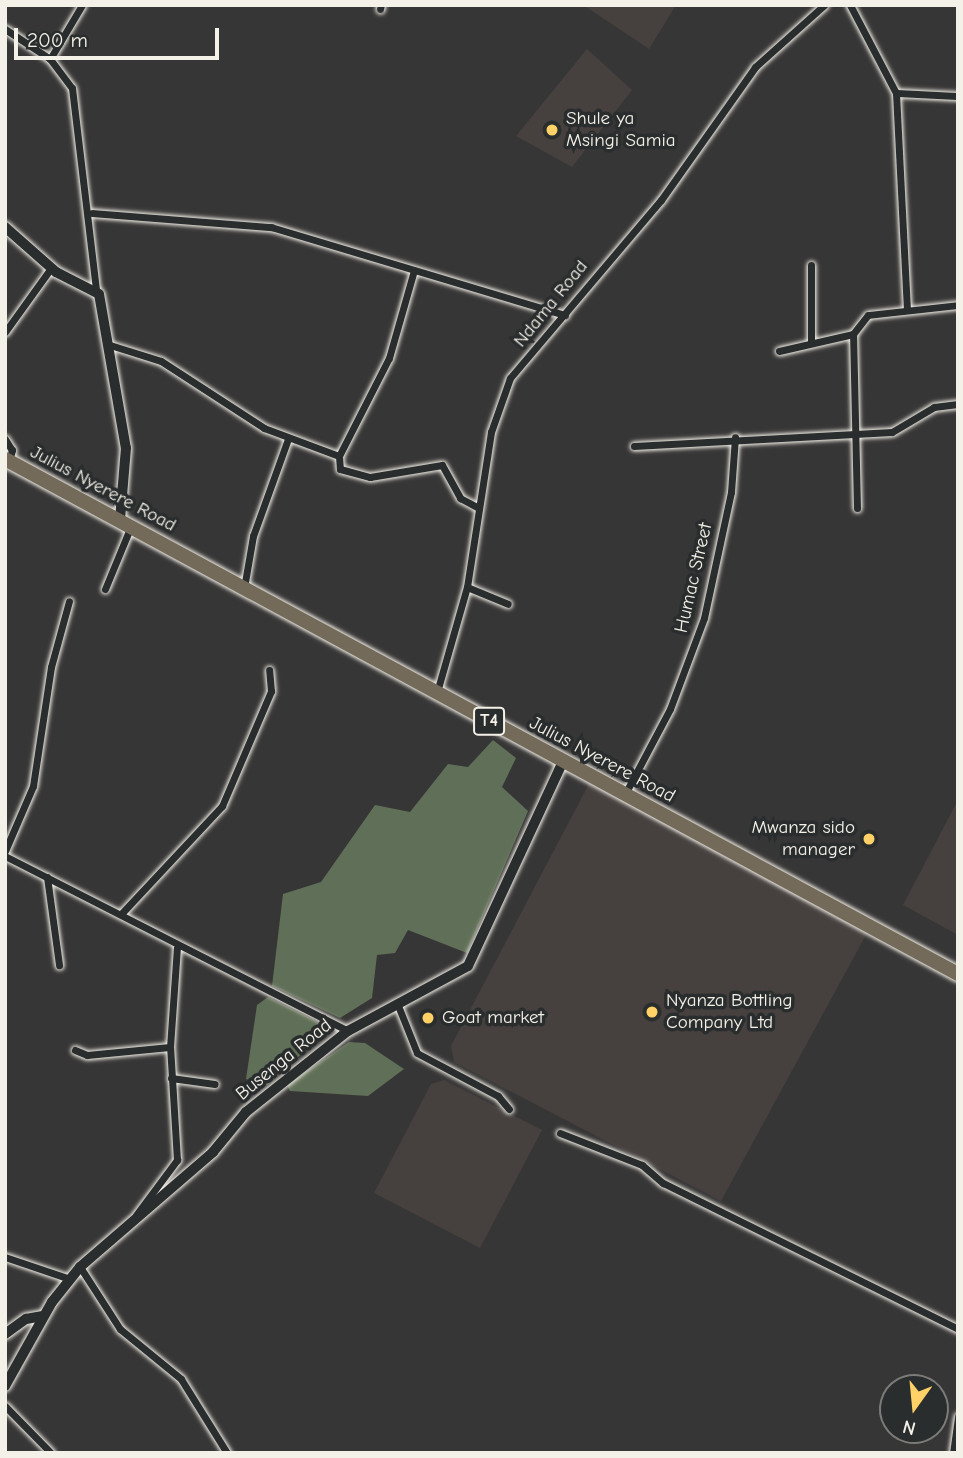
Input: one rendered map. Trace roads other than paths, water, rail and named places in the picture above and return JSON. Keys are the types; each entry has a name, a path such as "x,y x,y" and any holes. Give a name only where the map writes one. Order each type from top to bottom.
{"highway":[{"name":"Julius Nyerere Road","path":"7,460 958,974"}],"street":[{"path":"50,59 82,5"},
{"name":"Ndama Road","path":"436,692 467,587 487,450 507,384 661,200 755,67 824,5"},
{"path":"850,5 896,93 907,309"},
{"path":"5,29 50,59 72,88 92,213 96,289 110,345 127,449 125,523 105,589"},
{"path":"896,93 958,96"},
{"path":"92,213 271,227 565,315"},
{"path":"5,227 51,268 96,289"},
{"path":"811,265 811,343"},
{"path":"5,332 51,268"},
{"path":"414,270 389,358 339,456 340,469 370,477 442,465 460,498 479,509"},
{"path":"779,351 853,334 868,315 958,305"},
{"path":"853,334 860,433 857,508"},
{"path":"110,345 161,361 288,439 339,456"},
{"path":"634,446 735,438 892,432 934,407 958,404"},
{"name":"Humac Street","path":"625,795 670,709 704,618 731,492 735,438"},
{"path":"5,439 12,450 7,460"},
{"path":"244,587 253,536 288,439"},
{"path":"467,587 508,604"},
{"path":"69,601 51,667 33,786 5,854 121,914 177,948 348,1031"},
{"path":"121,914 222,806 271,691 269,670"},
{"name":"Busenga Road","path":"5,1386 43,1316 80,1267 213,1152 246,1112 348,1031 399,1008 468,965 563,761"},
{"path":"47,877 59,965"},
{"path":"135,1218 177,1160 170,1047 177,948"},
{"path":"399,1008 418,1053 498,1096 509,1109"},
{"path":"75,1051 87,1055 170,1047"},
{"path":"171,1079 215,1084"},
{"path":"560,1133 642,1165 663,1183 958,1329"},
{"path":"5,1257 70,1279"},
{"path":"80,1267 120,1329 181,1379 224,1450"},
{"path":"5,1335 26,1319 43,1316"},
{"path":"5,1406 51,1453"},
{"path":"953,1453 958,1416"}],"place":[{"name":"Shule ya Msingi Samia","path":"552,130"},
{"name":"Mwanza sido manager","path":"869,839"},
{"name":"Nyanza Bottling Company Ltd","path":"652,1012"},
{"name":"Goat market","path":"428,1018"}]}
